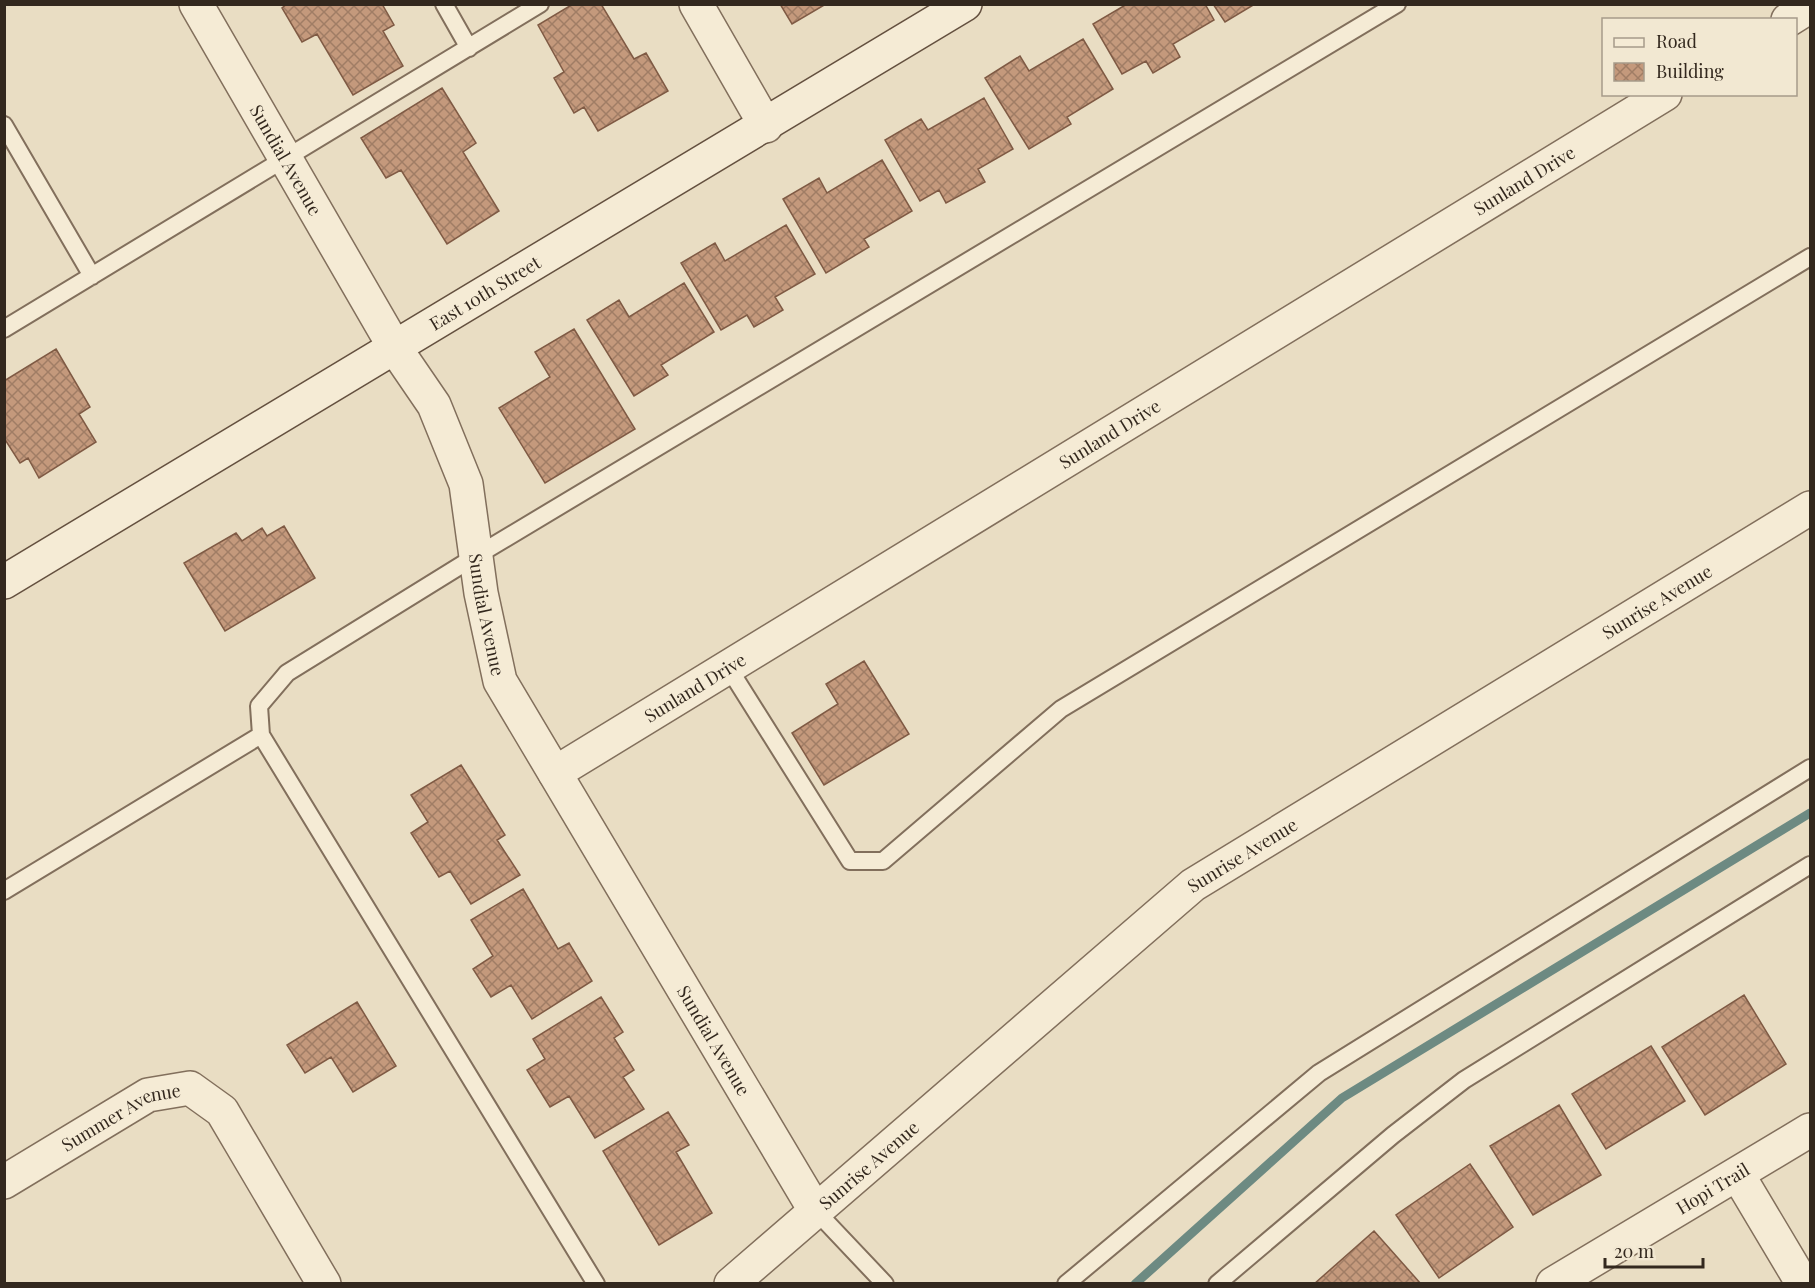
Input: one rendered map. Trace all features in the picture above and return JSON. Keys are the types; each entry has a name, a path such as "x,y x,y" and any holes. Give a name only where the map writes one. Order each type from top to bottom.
{"street":[{"name":"Sundial Avenue","path":"196,4 395,348 434,405 466,484 481,593 500,681 815,1210"},
{"path":"696,4 766,126"},
{"name":"East 10th Street","path":"7,573 395,348 766,126 964,4"},
{"path":"1791,18 1804,10 1810,10"},
{"name":"Sunland Drive","path":"555,773 1662,96"},
{"name":"Sunrise Avenue","path":"730,1284 1193,885 1810,508"},
{"name":"Summer Avenue","path":"4,1182 148,1095 190,1088 222,1111 324,1284"},
{"name":"Hopi Trail","path":"1553,1284 1810,1130"},
{"path":"1738,1174 1803,1284"}],"lane":[{"path":"444,4 469,48"},
{"path":"4,329 540,4"},
{"path":"596,1284 261,735 259,706 287,673 476,556 1397,4"},
{"path":"4,125 92,276"},
{"path":"728,667 850,861 883,861 1061,709 1810,258"},
{"path":"4,891 261,735"},
{"path":"1066,1284 1319,1072 1810,768"},
{"path":"1217,1284 1393,1135 1464,1080 1810,865"},
{"path":"815,1210 885,1284"}],"building":[{"path":"287,4 382,4 394,25 383,31 403,66 353,95 317,34 302,42 282,8"},
{"path":"573,4 601,4 634,59 646,53 668,91 598,131 584,107 574,113 554,78 564,72 538,25"},
{"path":"780,4 826,4 792,24"},
{"path":"1127,4 1205,4 1214,20 1173,44 1180,57 1153,73 1146,61 1122,74 1093,24"},
{"path":"1213,4 1255,4 1225,22"},
{"path":"1083,39 1113,89 1067,117 1071,124 1029,149 985,78 1020,56 1029,71"},
{"path":"442,88 476,143 463,152 499,211 447,244 401,170 386,178 361,138"},
{"path":"984,98 1013,149 978,169 985,182 946,203 939,190 920,201 885,140 921,119 928,130"},
{"path":"882,160 912,211 864,239 869,247 826,273 783,199 819,178 827,193"},
{"path":"786,225 815,274 775,297 783,310 754,327 747,315 721,330 681,263 715,243 725,261"},
{"path":"684,283 714,332 661,365 668,375 634,396 587,320 619,300 629,317"},
{"path":"574,329 635,429 545,483 499,408 550,377 535,352"},
{"path":"56,349 90,407 79,414 96,442 39,478 28,458 20,463 4,438 4,381"},
{"path":"284,526 315,578 225,631 184,563 236,533 242,541 262,528 267,536"},
{"path":"864,661 909,734 824,785 792,733 838,704 826,684"},
{"path":"461,765 505,835 497,840 520,875 471,904 450,871 439,877 411,833 428,822 411,795"},
{"path":"523,889 558,949 569,943 592,981 532,1019 511,985 491,997 473,969 493,956 471,920"},
{"path":"1744,995 1786,1064 1705,1115 1662,1047"},
{"path":"601,997 623,1032 614,1038 634,1070 623,1077 644,1109 595,1138 569,1096 550,1107 527,1070 545,1059 533,1039"},
{"path":"357,1002 396,1066 353,1092 331,1057 305,1073 287,1045"},
{"path":"1651,1046 1685,1101 1606,1149 1572,1094"},
{"path":"1559,1105 1601,1175 1533,1215 1490,1146"},
{"path":"668,1112 689,1145 676,1152 712,1213 659,1245 603,1151"},
{"path":"1470,1164 1513,1227 1439,1278 1396,1215"},
{"path":"1374,1231 1421,1284 1314,1284"}],"waterway":[{"path":"1135,1284 1342,1098 1810,813"}]}
